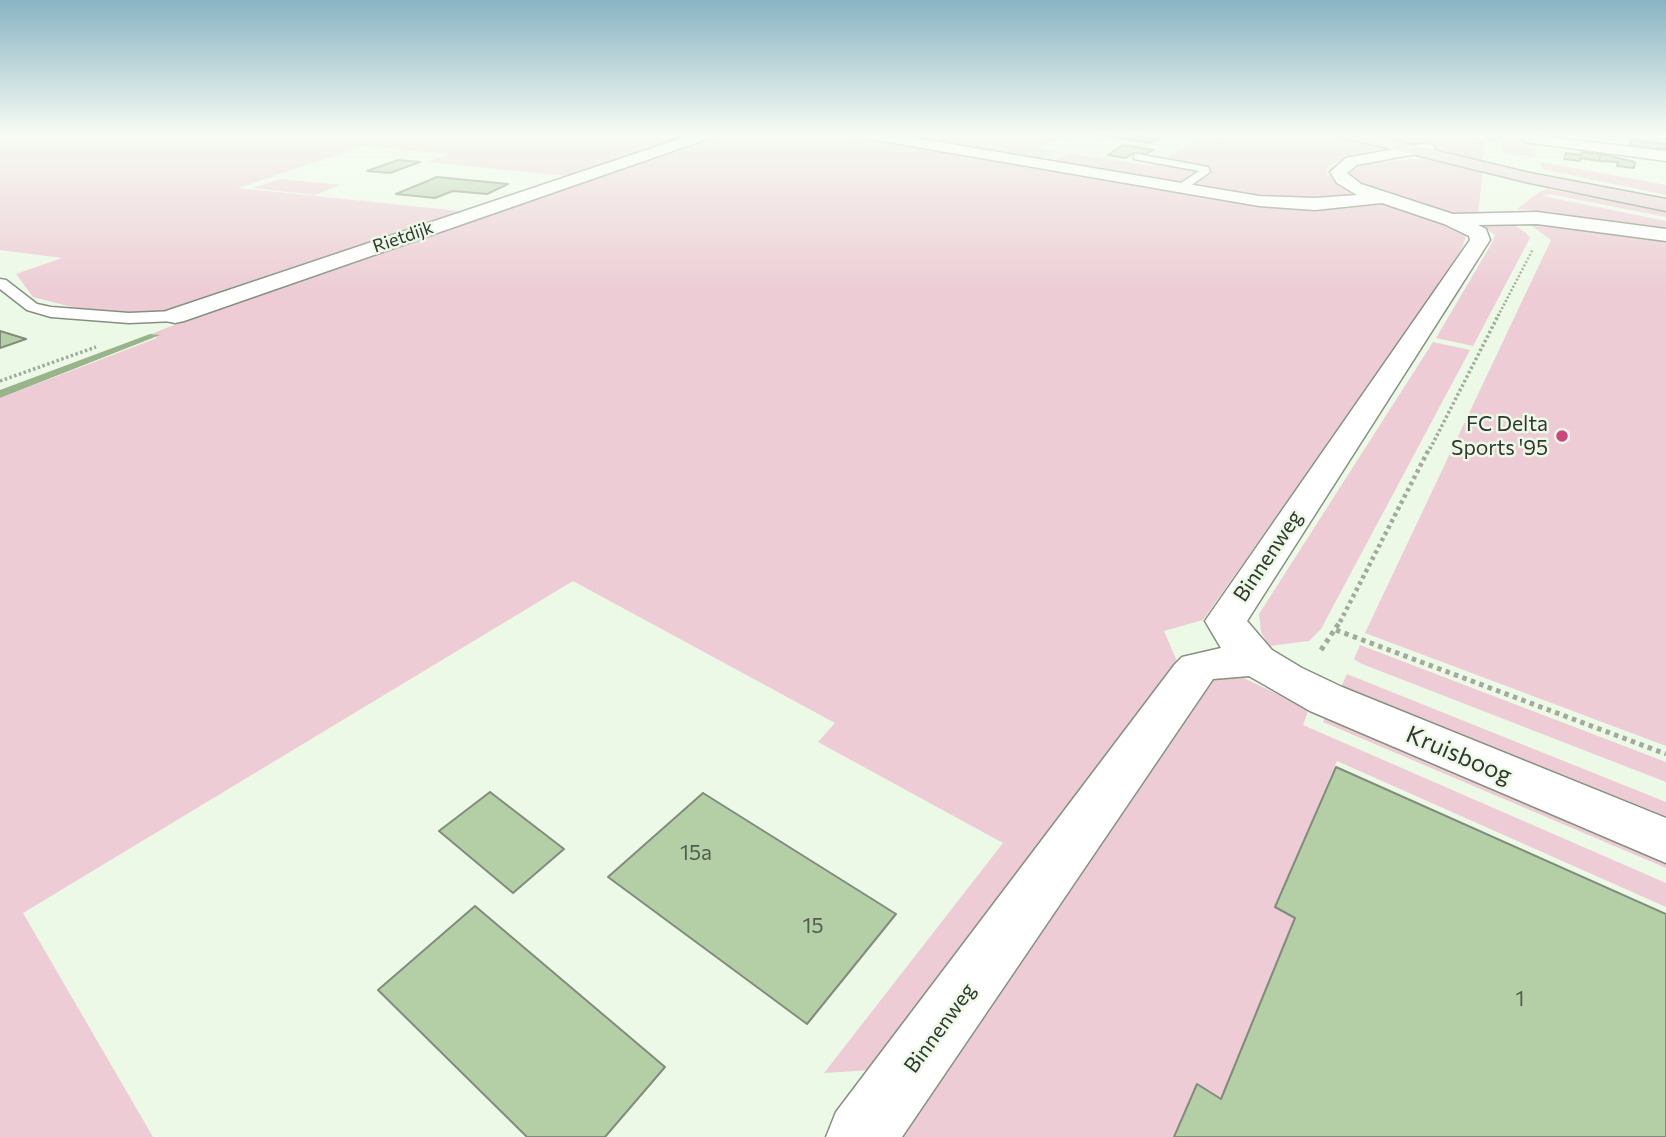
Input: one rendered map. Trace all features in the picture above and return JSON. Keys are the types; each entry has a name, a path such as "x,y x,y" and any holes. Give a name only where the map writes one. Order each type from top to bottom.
{"main road":[{"path":"1581,186 1666,205"},
{"path":"1605,186 1666,198"}],"street":[{"name":"Rietdijk","path":"175,316 556,186"},
{"path":"1176,186 1287,203 1315,204 1381,198"},
{"name":"Binnenweg","path":"1257,660 1237,640 1226,621 1480,240 1479,233 1451,220 1381,198 1353,186"},
{"path":"1451,220 1507,218 1577,222 1666,235"},
{"name":"Binnenweg","path":"861,1137 1191,675 1198,668 1211,664 1257,660"},
{"name":"Kruisboog","path":"1257,660 1286,679 1326,699 1666,841"}],"lane":[{"path":"1,283 32,307 67,315 129,318 175,316"}],"path":[{"path":"1316,656 1336,630 1536,243 1532,232 1507,218"},
{"path":"0,381 103,344"},
{"path":"1336,630 1666,754"}],"shaded area":[{"path":"0,186 244,186 238,188 469,212 162,314 136,315 72,307 33,297 16,274 62,258 0,250"},
{"path":"259,186 337,186 315,195 253,188"},
{"path":"569,186 1160,186 1247,201 1388,204 1434,218 1466,235 1449,271 1203,620 1164,631 1179,666 889,1069 824,1073 1003,843 818,742 835,723 573,581 23,913 153,1137 0,1137 0,398 157,338 155,334 151,334 280,284"},
{"path":"1193,186 1345,186 1358,195 1346,199 1260,199"},
{"path":"1366,186 1481,186 1478,214 1438,212"},
{"path":"1623,186 1666,186 1666,195"},
{"path":"1547,189 1627,204 1666,208 1666,217 1549,194 1543,196 1666,221 1666,233 1559,217 1559,213 1517,209"},
{"name":"FC Delta Sports '95","path":"1522,219 1666,237 1666,746 1365,633 1551,240"},
{"path":"1510,222 1530,238 1473,346 1436,338 1493,241 1495,235 1478,223"},
{"path":"150,334 160,335 0,398 0,390"},
{"path":"1433,342 1470,350 1321,629 1309,641 1269,646 1261,632 1259,614"},
{"path":"1360,645 1666,762 1666,782 1362,664 1354,659"},
{"path":"1233,673 1309,709 1303,725 1666,883 1666,907 1337,761 1275,906 1295,918 1221,1099 1197,1084 1174,1137 898,1137 1212,678"},
{"path":"1347,674 1666,802 1666,822 1340,689"},
{"path":"1326,716 1666,859 1666,868 1323,722"}],"building":[{"path":"415,186 504,186 487,194 453,191 435,198 396,194"},
{"path":"0,331 26,339 0,348"},
{"path":"1336,767 1666,914 1666,1137 1174,1137 1197,1084 1221,1099 1295,918 1275,907"},
{"path":"490,792 564,849 513,893 439,831"},
{"path":"703,793 896,914 807,1024 608,877"},
{"path":"475,906 665,1067 605,1137 527,1137 378,990"}],"place":[{"name":"FC Delta Sports '95","path":"1562,436"}]}
